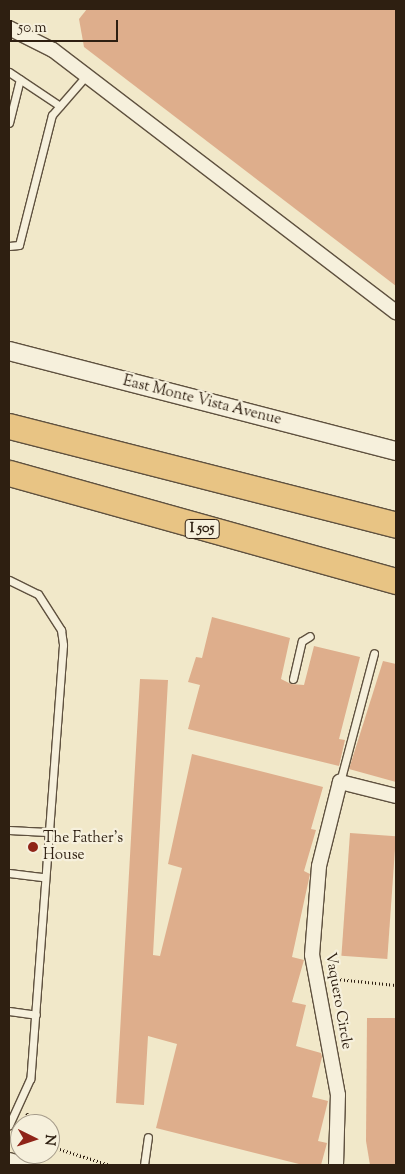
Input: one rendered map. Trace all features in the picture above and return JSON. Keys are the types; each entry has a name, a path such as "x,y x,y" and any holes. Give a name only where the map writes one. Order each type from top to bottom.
{"highway":[{"path":"9,426 396,525"},
{"name":"I 505","path":"9,473 396,581"}],"street":[{"path":"9,28 53,50 396,312"},
{"name":"East Monte Vista Avenue","path":"9,351 396,448"},
{"path":"340,782 396,796"},
{"name":"Vaquero Circle","path":"336,1165 339,1103 317,992 312,920 319,866 340,782"},
{"path":"9,1160 26,1165"}],"lane":[{"path":"9,72 60,106"},
{"path":"9,246 18,245 52,116 86,76"},
{"path":"9,123 20,79"},
{"path":"9,580 38,594 61,630 36,1015 30,1079 9,1125"},
{"path":"293,679 302,641 310,636"},
{"path":"340,782 374,653"},
{"path":"9,830 47,832"},
{"path":"9,873 44,877"},
{"path":"9,1011 36,1015"},
{"path":"144,1165 148,1137"}],"path":[{"path":"337,979 396,985"},
{"path":"60,1149 110,1165"}],"building":[{"path":"87,9 396,9 396,286 84,47 79,19"},
{"path":"212,617 290,638 281,679 291,684 304,685 314,646 360,657 339,739 345,740 339,766 188,729 200,685 188,682 196,657 202,658"},
{"path":"383,661 396,664 396,782 349,769"},
{"path":"140,679 168,680 153,955 160,956 182,868 168,864 192,754 323,787 311,829 316,830 304,871 310,874 292,957 304,960 292,1002 306,1005 296,1046 321,1053 322,1057 312,1097 328,1101 318,1141 327,1143 321,1165 303,1165 156,1128 177,1044 148,1036 144,1105 116,1103"},
{"path":"350,833 396,836 387,959 341,956"},
{"path":"367,1018 396,1018 396,1165 370,1165 366,1141"}],"place":[{"name":"The Father's House","path":"33,847"}]}
